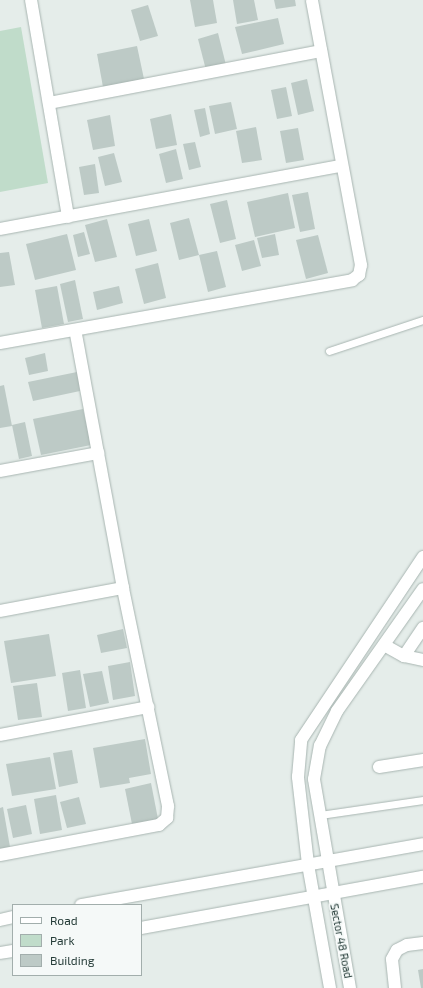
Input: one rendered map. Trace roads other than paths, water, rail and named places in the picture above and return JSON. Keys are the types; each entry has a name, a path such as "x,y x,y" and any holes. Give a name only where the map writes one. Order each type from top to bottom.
{"street":[{"path":"31,0 68,217"},
{"path":"0,343 352,280 359,275 361,265 341,166 312,0"},
{"path":"49,103 321,51"},
{"path":"0,229 341,166"},
{"path":"0,855 159,825 167,818 168,806 123,588 75,330"},
{"path":"0,471 98,453"},
{"name":"Sector 48 Road","path":"330,988 308,864 298,777 301,740 423,558"},
{"path":"0,611 123,588"},
{"name":"Sector 48 Road","path":"350,988 332,893 314,779 320,746 337,711 423,589"},
{"path":"404,656 423,628"},
{"path":"384,645 404,656 423,660"},
{"path":"0,735 148,708"},
{"path":"380,767 423,760"},
{"path":"87,904 423,844"},
{"path":"142,928 423,876"},
{"path":"0,920 12,917"},
{"path":"395,988 392,959 397,950 407,945 423,943"},
{"path":"0,953 12,951"}],"lane":[{"path":"329,351 423,320"},
{"path":"320,815 423,800"}]}
